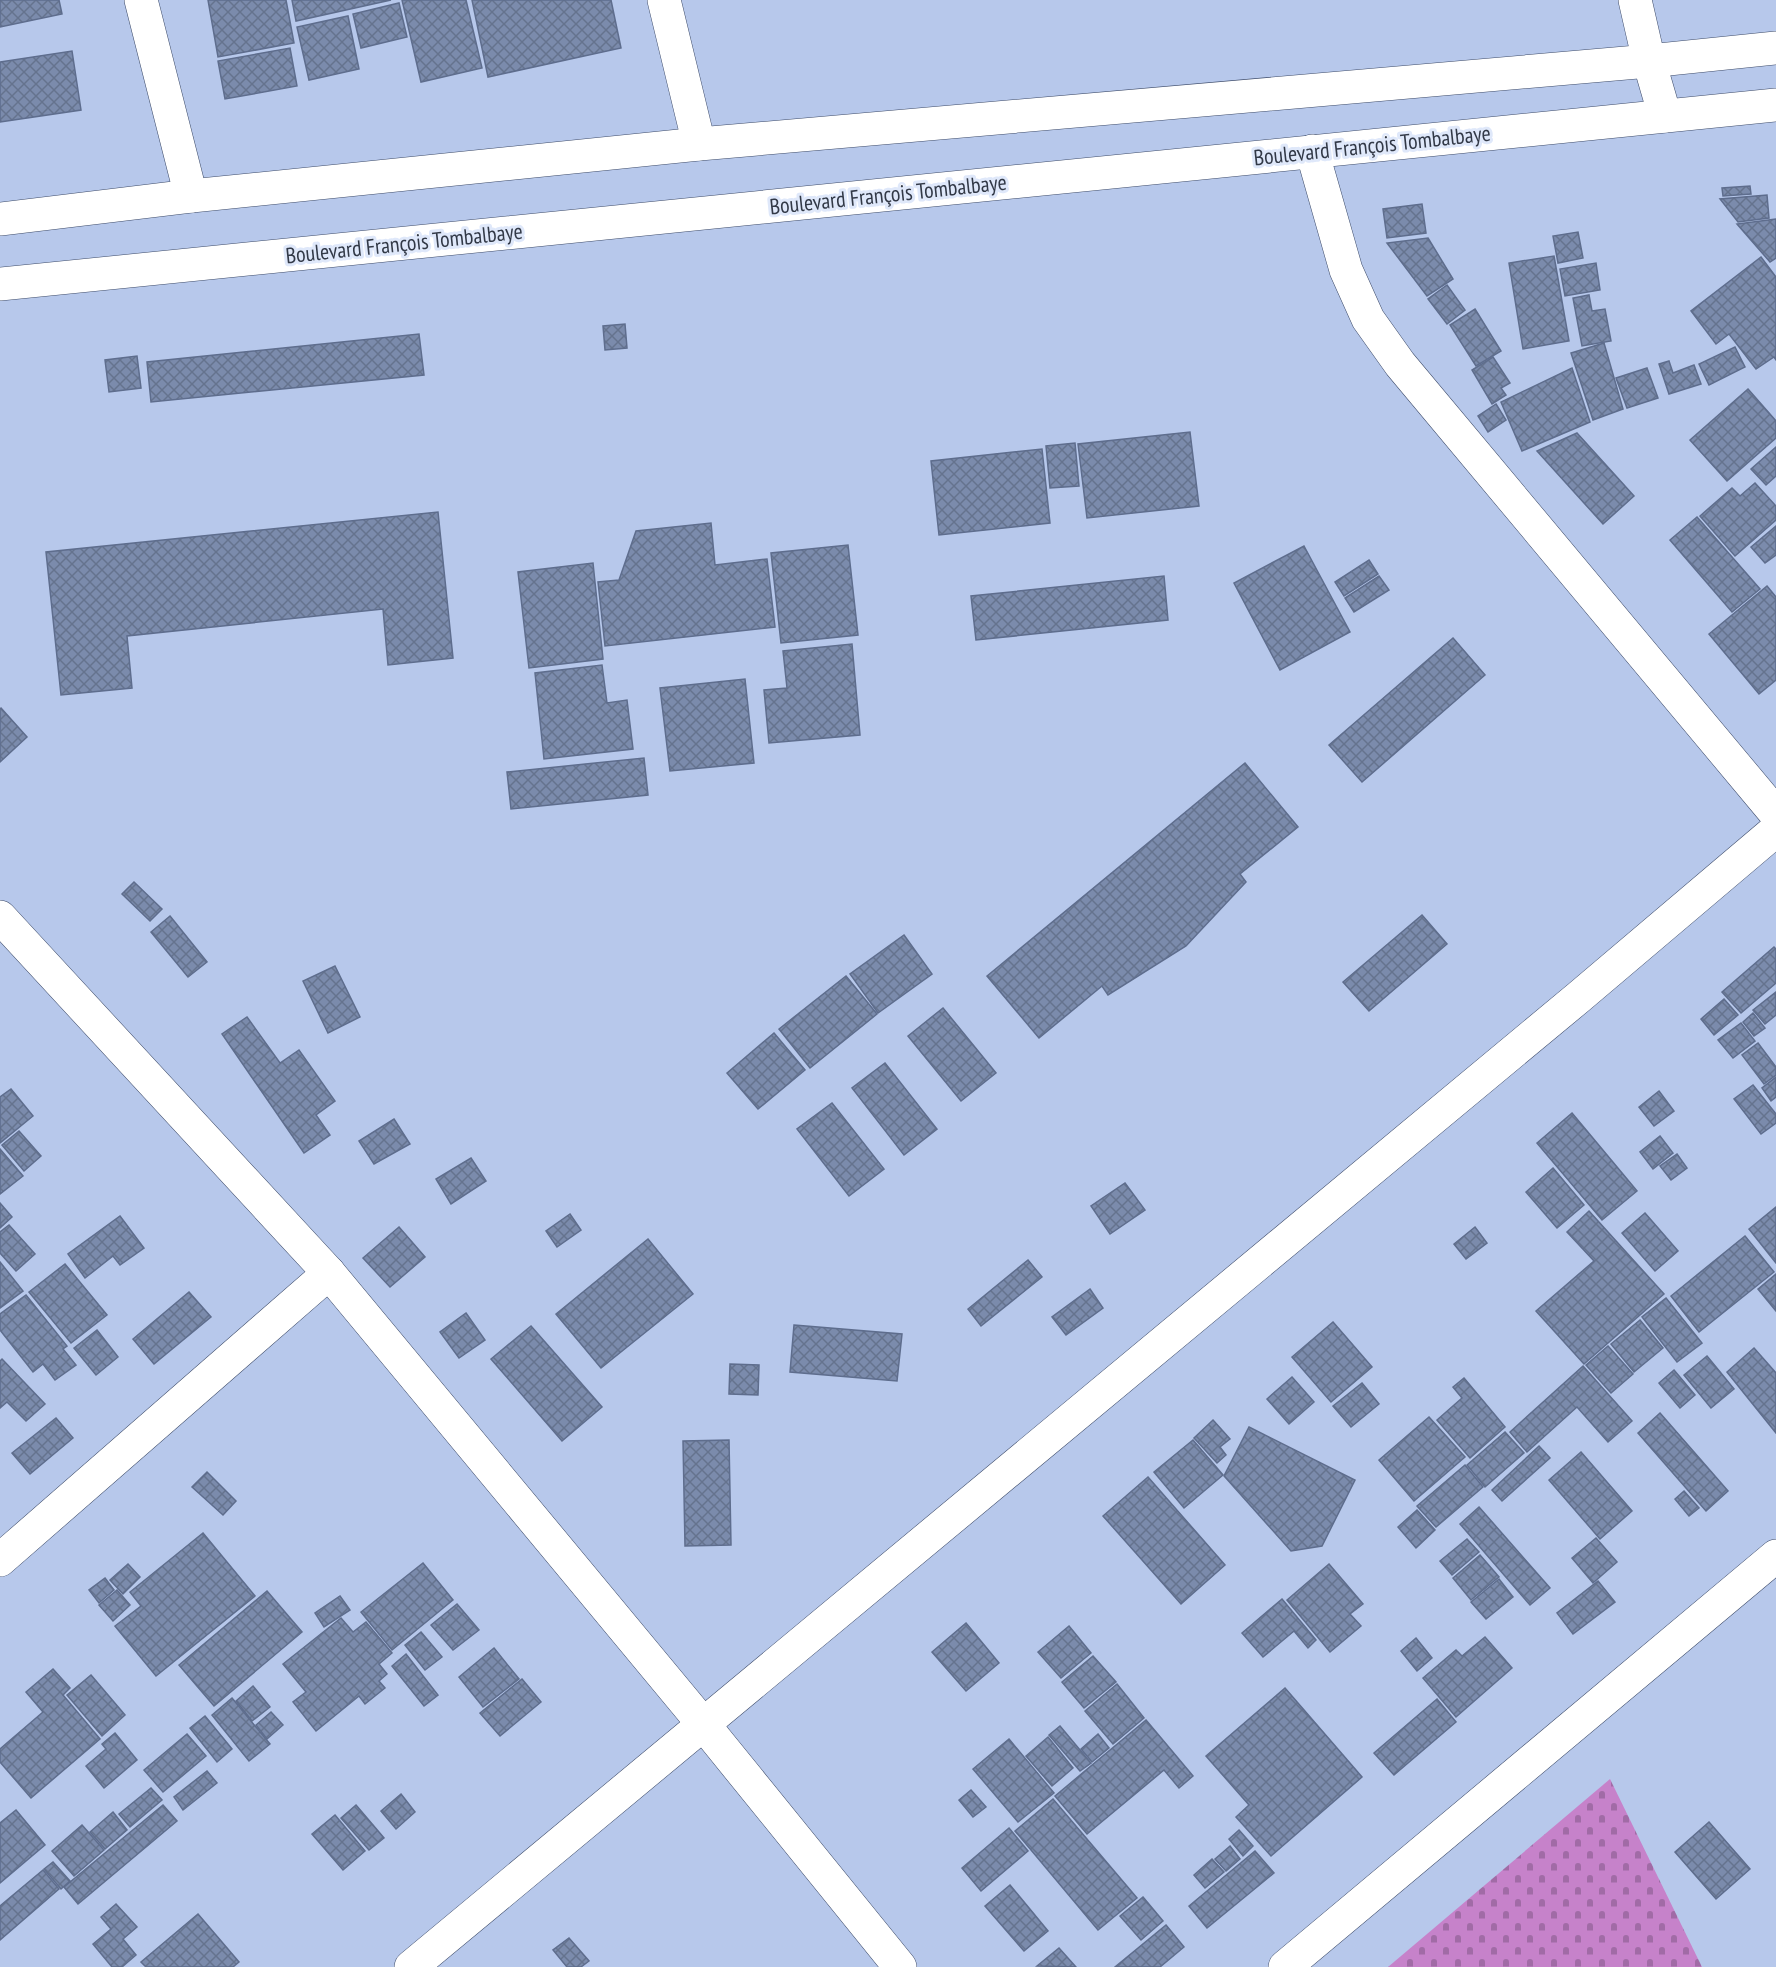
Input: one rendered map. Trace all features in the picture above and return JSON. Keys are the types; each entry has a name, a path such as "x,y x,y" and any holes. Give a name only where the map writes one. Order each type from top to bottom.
{"street":[{"path":"141,0 192,196"},
{"path":"664,0 699,144"},
{"path":"1635,0 1649,62 1665,116"},
{"path":"0,219 192,196 699,144 1649,62 1776,48"},
{"name":"Boulevard François Tombalbaye","path":"0,284 1776,105"},
{"path":"1312,151 1346,270 1368,319 1400,364 1776,814"},
{"path":"411,1967 1543,1027 1776,830"},
{"path":"0,917 329,1272 704,1725 900,1967"},
{"path":"0,1560 329,1272"},
{"path":"1285,1967 1776,1556"}],"green space":[{"path":"1610,1779 1702,1967 1388,1967"}],"building":[{"path":"0,0 59,0 62,14 0,27"},
{"path":"208,0 286,0 294,43 218,57"},
{"path":"292,0 391,0 296,21"},
{"path":"402,0 466,0 482,68 421,82"},
{"path":"472,0 611,0 621,48 488,77"},
{"path":"399,3 407,37 361,48 353,14"},
{"path":"348,16 359,69 309,80 297,27"},
{"path":"290,48 297,86 225,99 218,61"},
{"path":"72,51 81,110 0,122 0,62"},
{"path":"1750,186 1751,194 1723,196 1722,188"},
{"path":"1767,195 1769,218 1738,222 1720,199"},
{"path":"1422,204 1426,233 1387,238 1383,209"},
{"path":"1776,219 1776,258 1770,262 1737,224"},
{"path":"1578,232 1583,258 1558,263 1553,236"},
{"path":"1428,238 1453,279 1427,296 1387,243"},
{"path":"1554,256 1569,341 1523,349 1509,263"},
{"path":"1761,257 1776,277 1776,360 1774,357 1756,369 1729,334 1716,344 1691,311"},
{"path":"1596,263 1600,290 1565,296 1560,269"},
{"path":"1447,285 1465,310 1447,324 1428,299"},
{"path":"1589,295 1592,311 1605,309 1611,341 1582,346 1573,298"},
{"path":"1475,309 1501,351 1476,366 1450,325"},
{"path":"625,324 627,348 605,350 603,326"},
{"path":"419,334 424,375 151,402 147,362"},
{"path":"1604,343 1623,409 1593,420 1571,353"},
{"path":"1735,347 1745,367 1709,385 1699,364"},
{"path":"137,356 141,388 109,392 105,360"},
{"path":"1493,357 1510,383 1501,388 1506,395 1492,404 1472,370"},
{"path":"1669,361 1673,373 1694,365 1701,384 1669,394 1659,364"},
{"path":"1572,368 1590,422 1522,451 1501,402"},
{"path":"1647,368 1658,398 1627,408 1616,378"},
{"path":"1748,389 1776,421 1776,438 1727,481 1690,440"},
{"path":"1496,404 1506,420 1488,432 1478,416"},
{"path":"1190,432 1199,506 1087,518 1078,444"},
{"path":"1577,433 1634,496 1603,524 1537,451"},
{"path":"1075,443 1079,486 1050,488 1046,446"},
{"path":"1776,447 1776,476 1766,485 1751,469"},
{"path":"1042,449 1050,523 939,535 931,461"},
{"path":"1755,483 1776,506 1776,520 1735,556 1700,516 1732,488 1740,496"},
{"path":"438,512 453,658 388,665 383,609 127,636 132,688 61,695 46,552"},
{"path":"1697,517 1760,589 1732,612 1670,540"},
{"path":"711,523 715,565 767,559 775,627 605,646 598,582 619,580 636,531"},
{"path":"1776,526 1776,555 1765,563 1751,547"},
{"path":"848,545 858,635 781,643 771,553"},
{"path":"1304,546 1350,632 1280,670 1234,583"},
{"path":"1369,560 1378,574 1344,596 1335,582"},
{"path":"593,563 603,659 529,668 518,572"},
{"path":"1164,576 1168,620 976,640 971,596"},
{"path":"1379,576 1389,590 1354,612 1345,598"},
{"path":"1767,586 1776,597 1776,680 1759,694 1709,634"},
{"path":"1453,638 1485,675 1362,782 1329,745"},
{"path":"852,644 860,735 769,743 764,690 787,688 783,651"},
{"path":"602,665 607,703 627,700 633,749 544,759 535,673"},
{"path":"745,679 754,763 670,771 660,688"},
{"path":"0,709 27,737 0,762"},
{"path":"644,758 648,795 511,809 507,772"},
{"path":"1245,763 1298,827 1240,874 1246,882 1186,946 1108,995 1102,986 1039,1038 987,976"},
{"path":"134,882 162,909 150,921 122,894"},
{"path":"1422,915 1447,944 1369,1011 1343,982"},
{"path":"170,916 207,962 188,977 151,932"},
{"path":"904,935 932,974 878,1013 850,974"},
{"path":"1774,947 1776,949 1776,983 1741,1013 1722,992"},
{"path":"335,966 360,1017 328,1033 303,981"},
{"path":"846,976 877,1014 810,1068 779,1029"},
{"path":"1776,992 1776,1015 1765,1024 1753,1010"},
{"path":"1724,999 1738,1015 1714,1035 1701,1019"},
{"path":"943,1008 996,1073 961,1101 908,1036"},
{"path":"1753,1013 1765,1028 1754,1036 1743,1022"},
{"path":"247,1017 280,1063 299,1050 335,1101 316,1115 330,1135 304,1153 222,1034"},
{"path":"1741,1023 1755,1041 1733,1058 1718,1040"},
{"path":"774,1033 805,1070 758,1109 727,1073"},
{"path":"1758,1043 1776,1067 1776,1075 1764,1084 1742,1055"},
{"path":"885,1063 937,1129 904,1155 852,1088"},
{"path":"1776,1077 1776,1097 1771,1101 1762,1088"},
{"path":"1753,1085 1776,1114 1776,1123 1761,1134 1734,1099"},
{"path":"11,1089 33,1116 0,1143 0,1097"},
{"path":"1659,1091 1674,1111 1654,1126 1639,1107"},
{"path":"832,1103 884,1169 849,1196 797,1129"},
{"path":"1572,1113 1637,1191 1602,1220 1537,1143"},
{"path":"394,1119 410,1144 374,1164 359,1141"},
{"path":"19,1131 41,1156 24,1171 2,1145"},
{"path":"1660,1136 1673,1153 1653,1169 1640,1152"},
{"path":"0,1149 23,1176 0,1194"},
{"path":"1677,1154 1687,1168 1671,1180 1660,1166"},
{"path":"471,1158 486,1181 451,1204 436,1179"},
{"path":"1553,1168 1584,1205 1557,1228 1526,1192"},
{"path":"1125,1183 1145,1210 1110,1234 1091,1206"},
{"path":"0,1203 12,1217 0,1228"},
{"path":"1776,1207 1776,1263 1749,1229"},
{"path":"1589,1211 1664,1294 1584,1364 1536,1311 1594,1261 1567,1232"},
{"path":"1645,1213 1678,1251 1655,1271 1622,1233"},
{"path":"570,1214 581,1230 557,1247 546,1231"},
{"path":"120,1216 144,1248 120,1265 113,1256 85,1278 68,1254"},
{"path":"9,1225 35,1254 16,1271 0,1253 0,1232"},
{"path":"399,1227 425,1257 390,1287 363,1258"},
{"path":"1475,1227 1487,1243 1466,1259 1454,1244"},
{"path":"1745,1236 1774,1272 1699,1332 1671,1296"},
{"path":"648,1239 693,1294 601,1368 556,1314"},
{"path":"1028,1260 1042,1277 981,1326 968,1309"},
{"path":"0,1262 23,1291 0,1308"},
{"path":"65,1264 107,1315 71,1343 29,1292"},
{"path":"1776,1274 1776,1311 1758,1289"},
{"path":"1090,1289 1103,1308 1066,1335 1052,1317"},
{"path":"189,1292 211,1317 154,1364 133,1339"},
{"path":"26,1295 67,1346 63,1349 76,1365 55,1380 43,1364 33,1372 0,1330 0,1314"},
{"path":"1666,1298 1702,1343 1677,1362 1642,1317"},
{"path":"466,1313 485,1340 459,1358 440,1332"},
{"path":"1640,1320 1663,1348 1634,1372 1611,1344"},
{"path":"1333,1322 1372,1367 1331,1402 1292,1357"},
{"path":"794,1325 902,1334 897,1381 790,1372"},
{"path":"531,1326 602,1407 562,1441 491,1359"},
{"path":"97,1330 118,1357 96,1375 74,1348"},
{"path":"1608,1346 1633,1374 1611,1393 1586,1365"},
{"path":"1754,1348 1776,1373 1776,1433 1727,1372"},
{"path":"1707,1356 1734,1389 1711,1408 1684,1375"},
{"path":"2,1359 45,1404 26,1421 7,1402 0,1408 0,1361"},
{"path":"730,1364 759,1365 758,1395 729,1394"},
{"path":"1583,1366 1632,1421 1608,1442 1577,1407 1527,1452 1510,1432"},
{"path":"1674,1370 1695,1395 1680,1408 1659,1383"},
{"path":"1292,1377 1314,1402 1289,1424 1267,1399"},
{"path":"1464,1378 1505,1427 1470,1458 1437,1420 1462,1398 1453,1387"},
{"path":"1362,1383 1379,1404 1351,1427 1333,1406"},
{"path":"1660,1413 1728,1491 1706,1511 1638,1433"},
{"path":"1429,1417 1465,1457 1414,1501 1379,1460"},
{"path":"56,1418 73,1438 30,1474 12,1453"},
{"path":"1213,1420 1230,1439 1220,1447 1226,1455 1217,1463 1194,1438"},
{"path":"1249,1427 1355,1480 1322,1546 1291,1551 1224,1476"},
{"path":"1505,1432 1524,1453 1485,1487 1467,1465"},
{"path":"729,1440 731,1545 685,1546 683,1441"},
{"path":"1193,1440 1223,1475 1184,1508 1154,1472"},
{"path":"1539,1446 1550,1458 1502,1501 1492,1490"},
{"path":"1581,1452 1632,1511 1600,1539 1549,1480"},
{"path":"1465,1465 1483,1487 1436,1527 1417,1506"},
{"path":"207,1472 236,1501 223,1515 192,1487"},
{"path":"1148,1477 1225,1565 1181,1604 1103,1516"},
{"path":"1684,1491 1699,1508 1689,1516 1675,1499"},
{"path":"1479,1507 1550,1588 1530,1605 1460,1524"},
{"path":"1417,1510 1435,1530 1416,1548 1398,1527"},
{"path":"203,1533 255,1596 156,1676 115,1626 141,1606 130,1592"},
{"path":"1596,1538 1617,1562 1593,1583 1572,1558"},
{"path":"1467,1539 1479,1552 1452,1575 1440,1561"},
{"path":"1480,1555 1499,1577 1471,1600 1453,1578"},
{"path":"423,1563 453,1600 392,1650 361,1612"},
{"path":"128,1564 140,1577 123,1594 110,1580"},
{"path":"1329,1564 1363,1604 1350,1614 1361,1626 1330,1652 1287,1600"},
{"path":"105,1578 114,1590 99,1603 89,1590"},
{"path":"1499,1579 1513,1597 1486,1619 1471,1602"},
{"path":"1598,1581 1615,1602 1573,1634 1557,1613"},
{"path":"117,1590 130,1605 113,1621 99,1605"},
{"path":"267,1591 302,1632 214,1706 179,1665"},
{"path":"340,1596 350,1610 324,1627 315,1613"},
{"path":"1282,1599 1316,1640 1308,1648 1294,1631 1263,1657 1242,1633"},
{"path":"457,1604 479,1630 453,1650 431,1625"},
{"path":"341,1618 353,1632 366,1622 392,1653 379,1664 387,1674 379,1681 385,1688 365,1704 359,1696 316,1731 293,1702 306,1692 283,1664"},
{"path":"966,1623 999,1663 966,1691 932,1652"},
{"path":"1069,1626 1091,1653 1061,1678 1038,1652"},
{"path":"421,1632 442,1657 425,1670 405,1645"},
{"path":"1485,1637 1512,1668 1456,1717 1423,1678 1456,1650 1462,1656"},
{"path":"1416,1638 1432,1658 1417,1671 1401,1651"},
{"path":"494,1648 519,1679 483,1707 459,1677"},
{"path":"406,1654 438,1695 424,1706 392,1666"},
{"path":"1093,1656 1116,1682 1084,1708 1062,1682"},
{"path":"53,1669 70,1688 63,1695 100,1739 31,1798 0,1762 0,1749 43,1712 26,1692"},
{"path":"91,1675 125,1715 102,1736 67,1695"},
{"path":"522,1679 541,1702 500,1736 480,1713"},
{"path":"1117,1684 1144,1718 1113,1744 1085,1711"},
{"path":"253,1686 270,1707 252,1721 236,1701"},
{"path":"1285,1688 1362,1777 1271,1856 1236,1817 1249,1805 1206,1756"},
{"path":"232,1698 270,1744 249,1761 212,1715"},
{"path":"1437,1699 1456,1722 1394,1775 1374,1753"},
{"path":"271,1712 283,1725 267,1739 256,1725"},
{"path":"205,1716 232,1749 217,1762 190,1728"},
{"path":"1146,1720 1193,1776 1179,1788 1164,1770 1087,1834 1055,1796"},
{"path":"1060,1726 1091,1763 1080,1771 1049,1735"},
{"path":"115,1733 137,1760 104,1788 86,1766 106,1749 102,1744"},
{"path":"187,1734 206,1756 163,1792 144,1770"},
{"path":"1098,1734 1109,1748 1092,1762 1081,1749"},
{"path":"1048,1737 1073,1768 1052,1786 1026,1756"},
{"path":"1009,1739 1054,1793 1018,1822 973,1769"},
{"path":"207,1771 217,1783 183,1810 174,1797"},
{"path":"151,1788 162,1800 130,1827 119,1814"},
{"path":"971,1790 986,1807 973,1817 959,1800"},
{"path":"401,1794 415,1812 396,1829 381,1811"},
{"path":"1053,1799 1137,1898 1098,1930 1015,1831"},
{"path":"163,1805 177,1821 78,1904 64,1887"},
{"path":"356,1805 384,1838 369,1850 341,1818"},
{"path":"16,1810 45,1845 0,1883 0,1823"},
{"path":"113,1812 127,1830 105,1849 90,1832"},
{"path":"335,1815 365,1851 343,1870 312,1834"},
{"path":"1709,1822 1750,1869 1716,1899 1675,1852"},
{"path":"82,1825 104,1850 74,1876 52,1851"},
{"path":"1009,1828 1028,1851 981,1891 962,1868"},
{"path":"1239,1830 1253,1846 1243,1856 1229,1839"},
{"path":"1230,1846 1240,1859 1226,1871 1215,1859"},
{"path":"1255,1851 1274,1873 1207,1928 1189,1906"},
{"path":"1212,1859 1224,1872 1205,1888 1194,1875"},
{"path":"53,1862 70,1881 61,1889 44,1869"},
{"path":"43,1870 59,1889 0,1940 0,1906"},
{"path":"1010,1885 1048,1931 1024,1951 985,1906"},
{"path":"1143,1897 1163,1921 1141,1940 1120,1916"},
{"path":"116,1904 137,1927 123,1939 136,1955 122,1967 112,1967 93,1944 111,1929 101,1917"},
{"path":"198,1914 239,1962 233,1967 146,1967 141,1962"},
{"path":"1166,1925 1184,1947 1160,1967 1115,1967"},
{"path":"569,1938 589,1961 581,1967 567,1967 553,1950"},
{"path":"1059,1948 1076,1967 1037,1966"}]}
